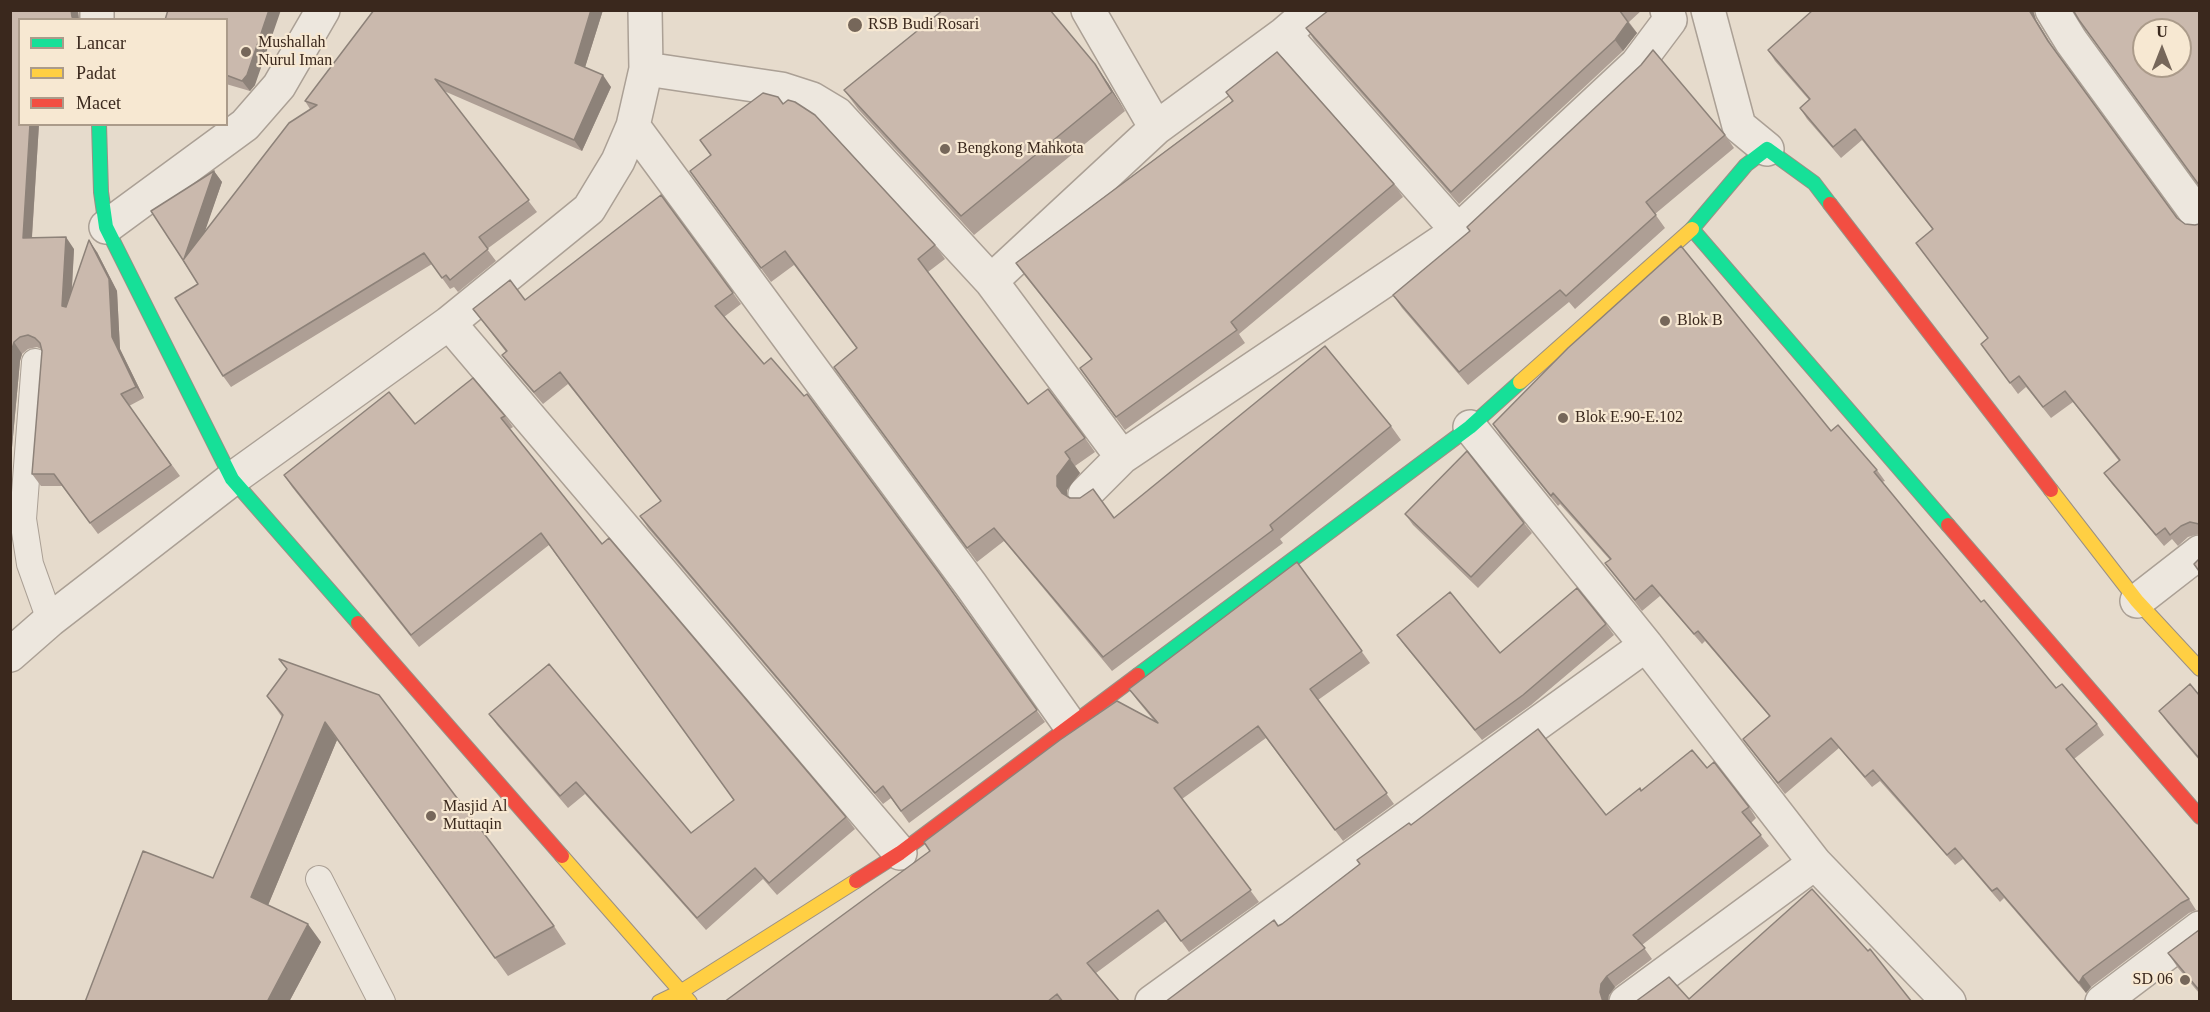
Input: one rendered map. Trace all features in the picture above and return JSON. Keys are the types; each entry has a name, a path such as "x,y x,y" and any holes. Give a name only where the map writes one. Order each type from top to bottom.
{"street":[{"path":"106,227 245,125 279,86 323,10"},
{"path":"10,655 50,620 232,479 449,323 589,209 618,161 633,126 646,69 645,10"},
{"path":"1088,10 1156,128"},
{"path":"991,281 1156,128 1284,34 1312,10"},
{"path":"1085,494 1122,457 1458,231 1637,64 1670,20 1667,10"},
{"path":"1708,10 1739,126 1814,183 2137,601 2199,669"},
{"path":"2052,10 2071,41 2199,218"},
{"path":"1284,34 1458,231"},
{"path":"646,69 781,89 812,99 837,114 991,281 1122,457"},
{"path":"99,126 101,192 106,227 232,479 686,996"},
{"path":"633,126 971,585 1070,725"},
{"path":"659,1002 686,996 900,854 1470,427 1692,229 1746,165 1767,149"},
{"path":"1692,229 2199,817"},
{"path":"449,323 900,854"},
{"path":"1470,427 1647,645 1815,863 1949,1002"},
{"path":"2137,601 2199,552"},
{"path":"1152,1002 1647,645"},
{"path":"1626,1002 1815,863"},
{"path":"2102,1002 2199,927"}],"lane":[{"path":"35,362 23,519 30,564 50,620"},
{"path":"319,879 382,1002"}],"building":[{"path":"10,10 71,10 73,18 18,18 18,126 30,126 23,238 66,237 62,306 66,307 89,240 109,279 112,337 136,387 121,394 171,465 90,523 54,474 32,474 42,351 40,343 28,335 20,337 14,342 10,364"},
{"name":"Mushallah Nurul Iman","path":"168,10 269,10 247,75 242,81 228,76 228,18 166,18"},
{"path":"374,10 591,10 575,63 603,75 574,140 435,79 529,200 479,237 488,249 450,280 446,275 442,278 424,253 223,376 175,298 198,284 183,260 289,123 317,105 305,101"},
{"path":"943,10 1050,10 1095,64 1112,92 961,216 844,90"},
{"path":"1329,10 1620,10 1628,22 1615,40 1451,192 1306,28"},
{"path":"1813,10 2029,10 2048,41 2177,218 2185,224 2199,224 2199,524 2190,522 2170,535 2165,528 2156,535 2104,473 2120,460 2065,391 2043,407 2019,376 2010,383 1981,344 1988,338 1916,243 1933,229 1855,129 1833,147 1800,108 1810,99 1768,50"},
{"path":"2073,10 2199,10 2199,185 2079,20"},
{"path":"1653,50 1725,135 1646,202 1656,215 1566,296 1560,290 1459,372 1393,295 1470,231 1467,227 1641,65"},
{"path":"1277,52 1394,184 1231,322 1237,330 1116,417 1080,368 1092,359 1016,263 1233,101 1226,92"},
{"path":"763,93 778,97 783,104 788,100 795,102 815,115 935,245 918,259 1028,404 1048,389 1085,438 1065,452 1070,459 1057,476 1057,486 1070,498 1080,498 1093,489 1114,518 1325,346 1391,426 1270,525 1273,530 1103,657 994,528 967,548 834,367 857,348 785,251 761,268 690,171 711,155 700,140"},
{"path":"214,171 184,259 183,260 151,211"},
{"path":"661,195 733,293 715,306 764,364 771,358 804,396 807,394 1037,710 901,811 883,786 875,793 640,516 661,501 560,372 534,392 502,355 507,351 473,309 510,280 525,300"},
{"path":"1681,246 1831,431 1838,425 1877,470 1874,472 1981,602 1984,600 2056,688 2062,684 2097,724 2066,749 2189,899 2083,976 2079,983 1997,888 1992,891 1955,848 1947,855 1873,770 1865,777 1831,738 1778,783 1743,739 1770,716 1698,631 1694,634 1652,585 1635,600 1605,563 1611,559 1553,493 1551,496 1493,424 1568,348"},
{"path":"473,378 505,416 501,418 602,544 609,538 846,817 769,883 755,868 697,918 576,782 560,796 489,714 549,664 691,833 734,800 541,533 411,635 284,475 389,392 415,424"},
{"path":"1467,451 1524,523 1471,577 1405,514"},
{"path":"2199,559 2199,571 2194,564"},
{"path":"1297,562 1362,651 1310,689 1387,793 1335,830 1258,726 1174,788 1251,890 1181,941 1158,910 1087,963 1120,1002 1063,1002 1057,994 1047,1002 724,1002 930,851 924,842 1060,740 1117,701 1158,723 1129,689"},
{"path":"1577,588 1606,624 1523,695 1475,730 1397,635 1450,592 1500,653"},
{"name":"Masjid Al Muttaqin","path":"279,659 379,695 554,926 495,958 325,722 251,897 308,924 267,1002 85,1002 143,851 213,878 283,715 267,696 287,669"},
{"path":"2190,684 2199,695 2199,758 2159,711"},
{"path":"1538,729 1606,815 1640,788 1641,791 1692,750 1707,768 1714,762 1749,807 1742,812 1761,835 1633,935 1645,948 1607,976 1601,984 1600,992 1603,1002 1165,1002 1274,920 1278,926 1282,924 1360,864 1357,860 1409,823 1411,825"},
{"path":"1812,889 1868,951 1870,949 1912,1002 1635,1002 1669,977 1689,999"},
{"path":"2199,930 2199,990 2168,953"}],"traffic: fast":[{"path":"99,126 101,192 106,227 232,479 358,623"},
{"path":"1830,204 1814,183 1767,149 1746,165 1692,229 1948,525"},
{"path":"1138,675 1470,427 1520,382"}],"traffic: slow":[{"path":"1520,382 1692,229"},
{"path":"2051,490 2137,601 2200,669"},
{"path":"562,856 690,1002"},
{"path":"659,1002 682,991 856,881"}],"traffic: jam":[{"path":"1830,204 2051,490"},
{"path":"1948,525 2200,817"},
{"path":"358,623 562,856"},
{"path":"856,881 900,853 1138,675"}],"place":[{"name":"RSB Budi Rosari","path":"855,25"},
{"name":"Mushallah Nurul Iman","path":"246,52"},
{"name":"Bengkong Mahkota","path":"945,149"},
{"name":"Blok B","path":"1665,321"},
{"name":"Blok E.90-E.102","path":"1563,418"},
{"name":"Masjid Al Muttaqin","path":"431,816"},
{"name":"SD 06","path":"2185,980"}]}
